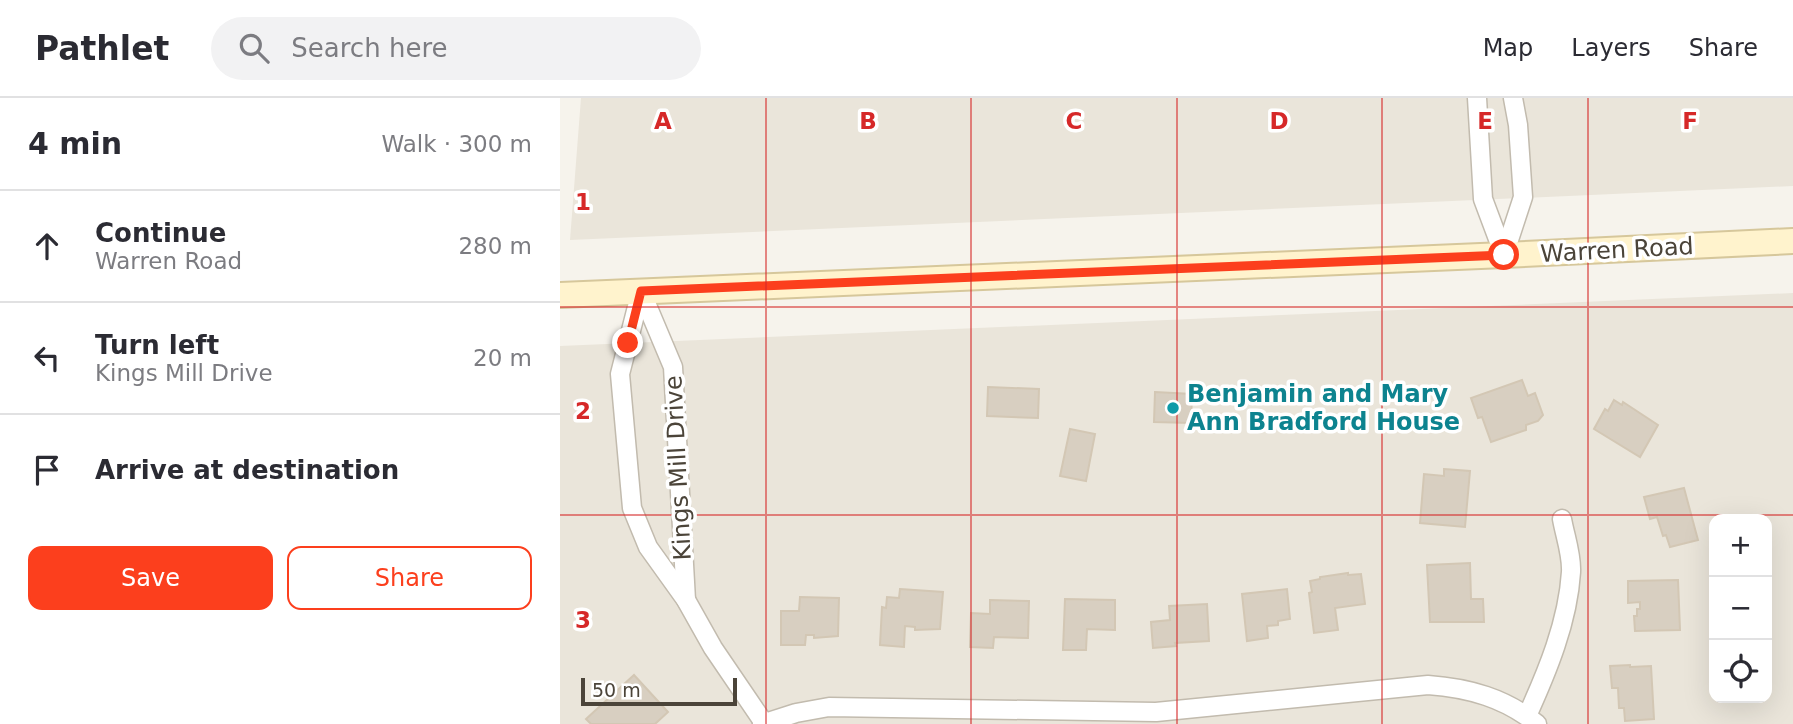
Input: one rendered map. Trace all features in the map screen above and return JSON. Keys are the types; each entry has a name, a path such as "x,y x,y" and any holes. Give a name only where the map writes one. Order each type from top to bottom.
{"street":[{"path":"1477,98 1483,200 1504,255"},
{"path":"1504,255 1524,197 1513,98"},
{"name":"Warren Road","path":"560,295 1793,241"},
{"name":"Kings Mill Drive","path":"641,291 673,367 686,600"},
{"name":"Kings Mill Drive","path":"641,291 620,374 632,508 648,547 686,600 713,648 763,723"},
{"path":"763,723 796,713 829,708 1156,712 1429,685 1479,692 1503,702 1532,720 1564,616 1571,570 1562,519"}],"shaded area":[{"path":"581,98 1793,98 1793,186 570,240"},
{"path":"1793,293 1793,724 560,724 560,346"}],"building":[{"path":"1522,380 1528,396 1535,393 1543,415 1538,421 1526,425 1526,430 1491,442 1482,417 1478,418 1471,398"},
{"path":"988,387 1039,389 1038,418 987,416"},
{"name":"Benjamin and Mary Ann Bradford House","path":"1155,392 1192,394 1191,423 1154,422"},
{"path":"1614,400 1622,405 1623,402 1658,425 1640,457 1594,429 1605,409 1608,411"},
{"path":"1070,429 1095,434 1086,481 1060,476"},
{"path":"1444,469 1470,471 1465,527 1420,523 1424,474 1444,476"},
{"path":"1684,488 1698,540 1670,547 1657,517 1650,519 1644,497"},
{"path":"1470,563 1471,599 1483,599 1484,622 1430,622 1427,565"},
{"path":"1348,573 1361,574 1365,604 1335,608 1338,630 1314,633 1310,581"},
{"path":"1678,580 1680,630 1635,631 1634,616 1637,616 1637,609 1640,609 1640,602 1628,603 1628,581"},
{"path":"900,589 943,592 940,629 915,630 915,627 905,626 904,647 880,645 882,607 886,608 887,597 899,598"},
{"path":"1287,589 1290,619 1278,621 1278,625 1267,626 1268,638 1247,641 1242,594"},
{"path":"800,597 839,598 838,636 814,638 814,635 806,635 805,645 781,645 781,611 799,611"},
{"path":"1065,599 1115,600 1115,630 1087,629 1086,650 1063,650"},
{"path":"990,600 1029,601 1028,638 994,637 993,648 970,647 971,613 990,614"},
{"path":"1207,604 1209,641 1175,643 1176,646 1153,648 1151,622 1170,620 1169,606"},
{"path":"1610,666 1651,666 1654,719 1625,721 1624,708 1619,708 1618,688 1612,688"},
{"path":"634,675 668,712 655,724 591,724 586,719"}],"place":[{"name":"Benjamin and Mary Ann Bradford House","path":"1173,408"}],"route":[{"path":"628,343 641,291 1504,255"}]}
